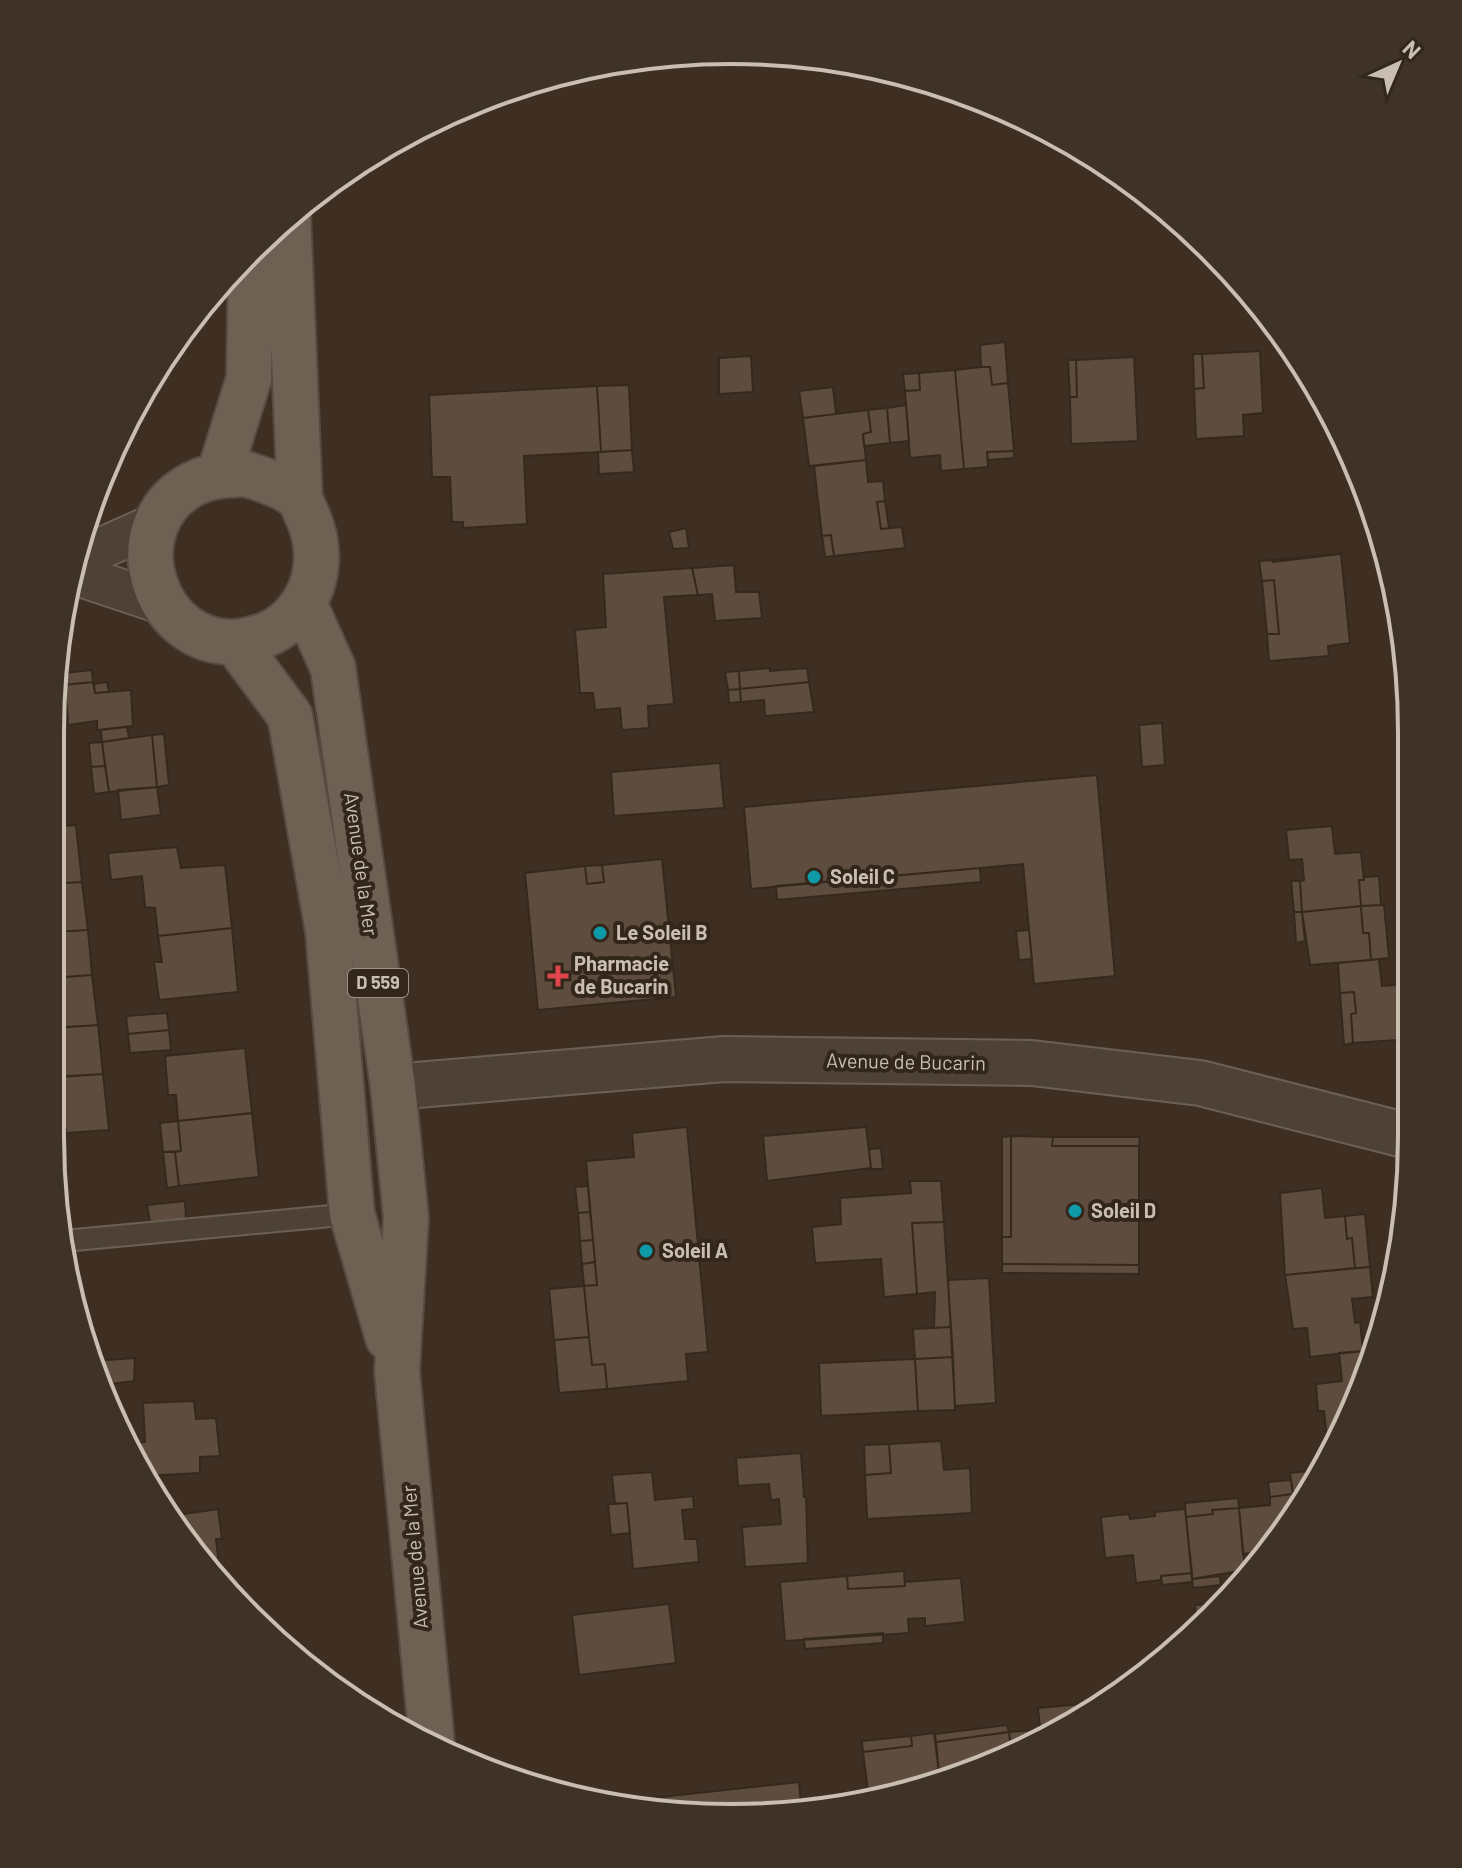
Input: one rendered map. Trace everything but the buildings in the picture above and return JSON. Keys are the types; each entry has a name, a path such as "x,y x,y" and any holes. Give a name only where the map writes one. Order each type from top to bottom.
{"main road":[{"path":"289,232 300,500 318,549 315,577 304,603 286,624 262,638 235,642 207,638 182,624 164,604 152,579 149,552 156,524 171,501 192,484 219,475 246,474 272,483 300,500"},
{"path":"219,475 249,378 251,268"},
{"name":"Avenue de la Mer","path":"304,603 333,668 393,1087 406,1218 397,1371 431,1732"},
{"name":"Avenue de la Mer","path":"235,642 290,716 328,931 352,1214 397,1371"}],"street":[{"path":"88,554 156,524"},
{"path":"83,577 164,604"},
{"name":"Avenue de Bucarin","path":"393,1087 724,1059 1032,1063 1200,1083 1398,1133"}],"lane":[{"path":"73,1240 352,1214"}],"place":[{"name":"Soleil C","path":"814,877"},
{"name":"Le Soleil B","path":"600,933"},
{"name":"Pharmacie de Bucarin","path":"558,976"},
{"name":"Soleil D","path":"1075,1211"},
{"name":"Soleil A","path":"646,1251"}]}
